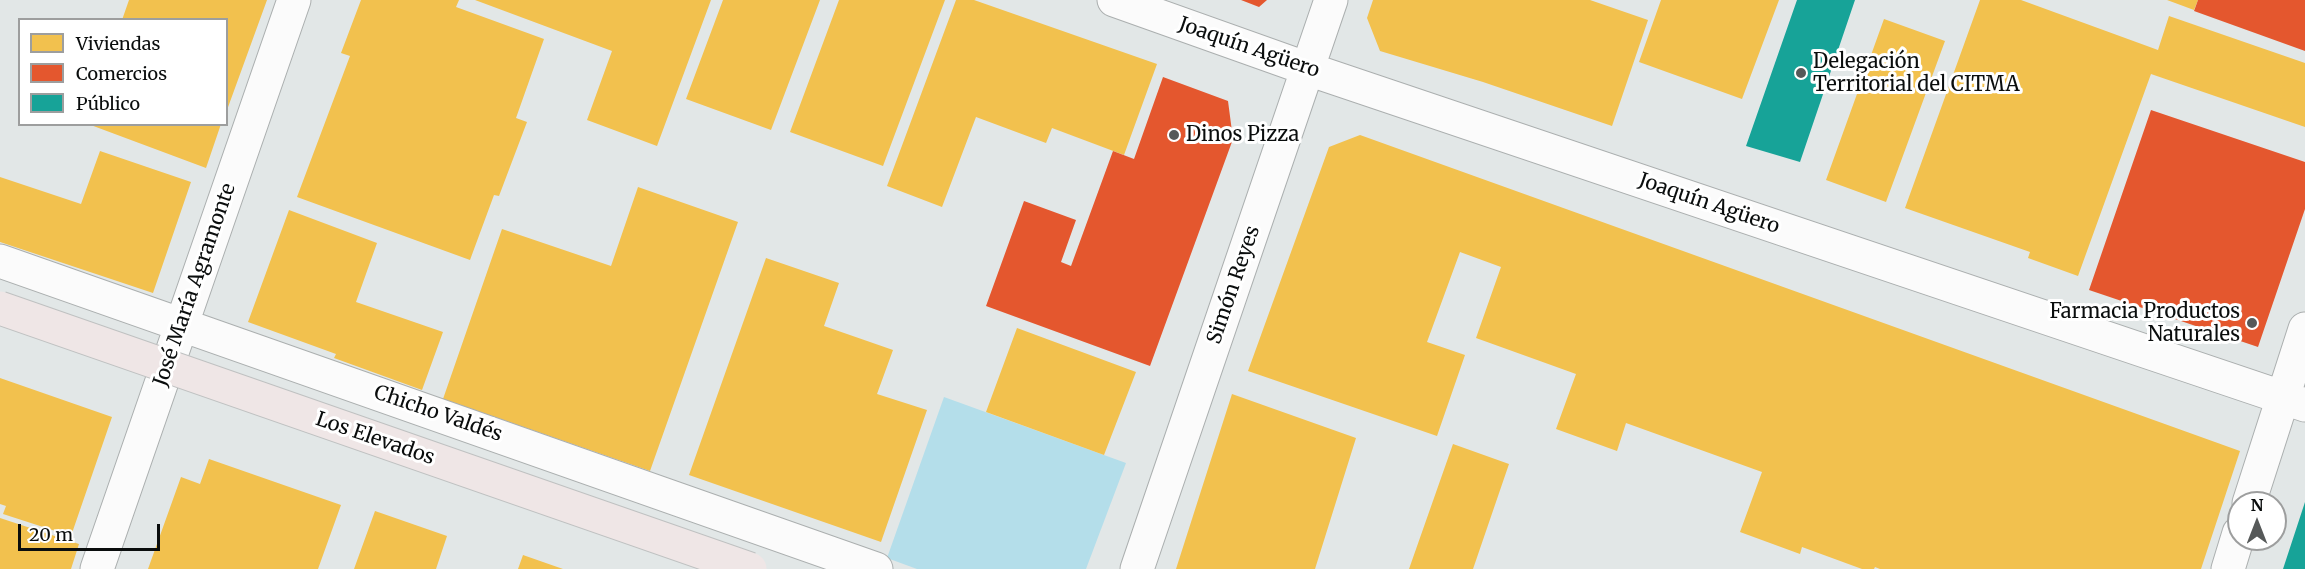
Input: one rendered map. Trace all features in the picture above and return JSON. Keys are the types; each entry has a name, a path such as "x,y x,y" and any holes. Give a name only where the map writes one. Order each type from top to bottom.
{"main road":[{"name":"Los Elevados","path":"0,308 750,569"}],"street":[{"name":"José María Agramonte","path":"97,569 294,0"},
{"name":"Joaquín Agüero","path":"1114,0 1308,69 2294,402"},
{"name":"Simón Reyes","path":"1137,569 1331,0"},
{"name":"Chicho Valdés","path":"0,261 876,569"},
{"path":"2254,491 2294,402 2305,329"},
{"path":"2228,569 2234,551"}],"shaded area":[{"path":"944,397 1126,463 1086,569 917,569 887,558"}],"building: Viviendas":[{"path":"129,0 267,0 228,107 228,18 123,18"},
{"path":"361,0 459,0 456,7 544,39 516,118 527,122 499,196 494,195 470,260 297,197 350,56 341,53"},
{"path":"475,0 711,0 657,146 587,120 612,51"},
{"path":"723,0 820,0 771,130 686,99"},
{"path":"839,0 945,0 883,166 790,132"},
{"path":"956,0 974,0 1157,64 1124,155 1052,128 1046,143 976,117 942,207 887,186"},
{"path":"1373,0 1590,0 1648,20 1612,126 1483,82 1380,51 1367,18"},
{"path":"1661,0 1779,0 1742,99 1639,62"},
{"path":"1980,0 2021,0 2158,50 2169,16 2305,63 2305,127 2151,74 2078,276 2028,258 2030,252 1905,208"},
{"path":"2167,0 2198,0 2194,10"},
{"path":"1884,19 1945,41 1886,202 1826,180"},
{"path":"93,126 220,126 206,168"},
{"path":"1360,135 2240,451 2201,569 1880,569 1875,567 1874,569 1862,569 1802,547 1800,554 1740,532 1762,472 1626,423 1617,451 1556,429 1576,374 1476,338 1501,267 1460,252 1427,342 1465,355 1437,436 1248,371 1329,147"},
{"path":"100,151 191,182 153,293 0,242 0,177 81,204"},
{"path":"638,187 738,222 650,471 443,399 502,229 611,266"},
{"path":"289,210 377,243 356,302 443,332 422,390 334,358 336,354 248,322"},
{"path":"766,258 839,283 824,326 893,350 877,394 927,410 881,542 689,475"},
{"path":"1017,328 1136,372 1104,455 986,412"},
{"path":"0,378 112,417 71,536 3,514 6,506 0,504"},
{"path":"1232,394 1356,438 1315,569 1176,569"},
{"path":"1453,444 1509,464 1473,569 1409,569"},
{"path":"209,459 341,505 318,569 148,569 181,477 200,484"},
{"path":"375,511 447,536 436,569 354,569"},
{"path":"0,518 79,544 71,569 0,569"},
{"path":"523,555 563,569 518,569"}],"building: Comercios":[{"path":"1241,0 1267,0 1259,7"},
{"path":"2198,0 2305,0 2305,51 2194,11"},
{"path":"1163,77 1228,101 1233,139 1150,366 986,306 1024,201 1076,220 1061,262 1071,266 1113,151 1134,159"},
{"path":"2151,110 2305,162 2305,209 2258,347 2089,290"}],"building: Público":[{"name":"Delegación Territorial del CITMA","path":"1797,0 1855,0 1800,162 1746,146"},
{"path":"2305,502 2305,569 2283,569"}],"place":[{"name":"Delegación Territorial del CITMA","path":"1801,73"},
{"name":"Dinos Pizza","path":"1174,135"},
{"name":"Farmacia Productos Naturales","path":"2252,323"}]}
